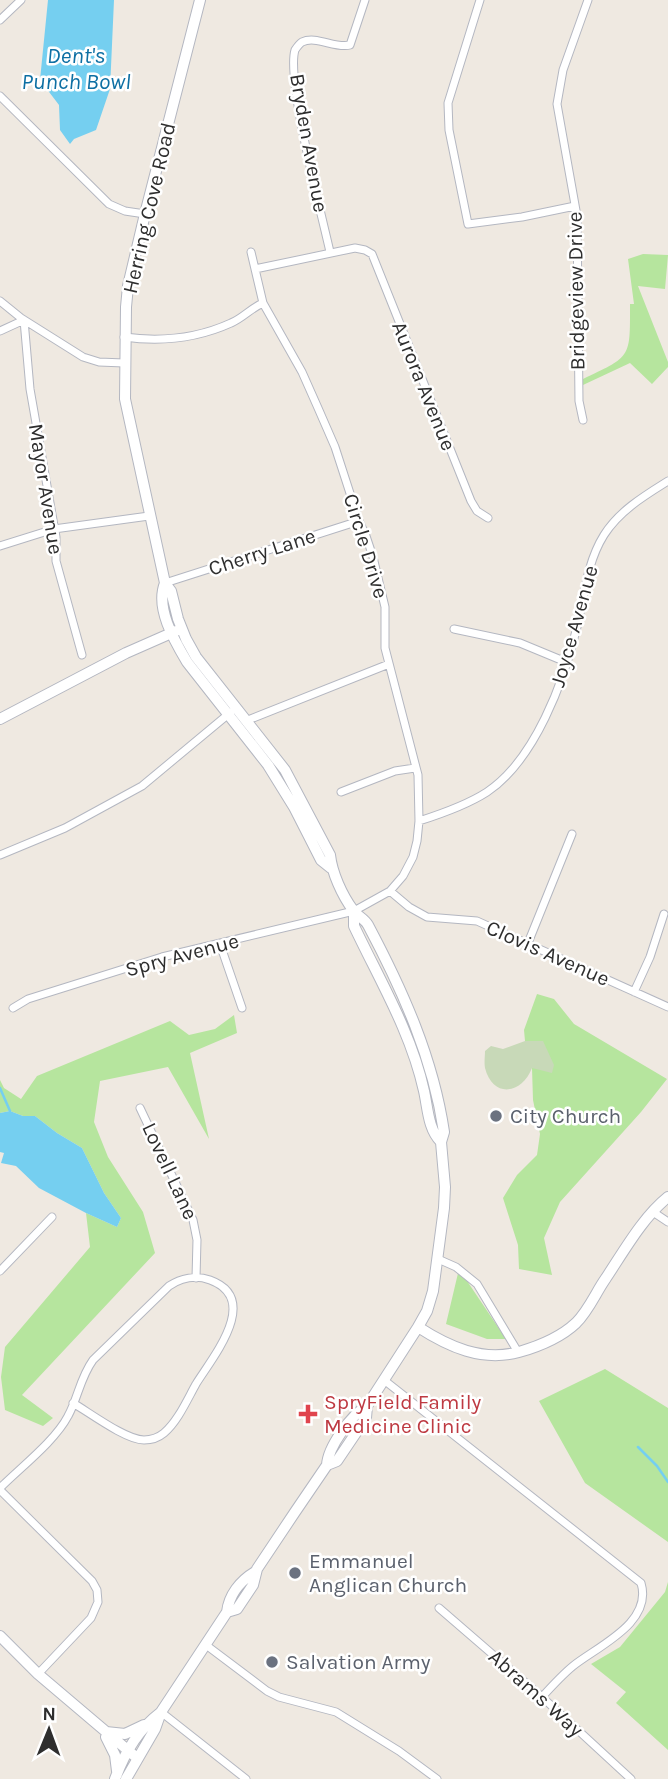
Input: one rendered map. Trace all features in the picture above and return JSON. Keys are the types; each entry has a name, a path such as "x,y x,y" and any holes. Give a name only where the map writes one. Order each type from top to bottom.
{"main road":[{"name":"Herring Cove Road","path":"133,1755 155,1729 161,1712 228,1612 228,1601 244,1579 255,1572 327,1465 337,1461 366,1418 367,1406 427,1311 438,1259 445,1187 441,1142 433,1134 424,1088 405,1029 354,926 354,911 331,868 321,860 295,807 233,711 187,662 161,593 165,583 125,399 124,337 128,286 200,0"},
{"path":"0,719 126,653 176,631"},
{"name":"Herring Cove Road","path":"233,711 248,720 293,782 331,855 331,868"},
{"path":"418,1327 447,1344 491,1356 518,1352 547,1343 576,1323 653,1212 668,1196"},
{"path":"0,1636 38,1674 133,1755"},
{"name":"Herring Cove Road","path":"120,1777 146,1724 161,1712"},
{"path":"103,1731 125,1734 146,1724"},
{"path":"103,1731 115,1755 120,1777"}],"street":[{"path":"0,20 21,0"},
{"name":"Bryden Avenue","path":"330,252 299,108 295,53 298,46 308,40 343,47 350,45 365,0"},
{"path":"480,0 448,103 449,130 468,224 575,206"},
{"name":"Bridgeview Drive","path":"583,420 579,401 577,216 557,104 563,70 588,0"},
{"path":"0,96 109,204 125,211 145,214"},
{"name":"Aurora Avenue","path":"330,252 355,248 365,250 376,261 433,413 471,501 477,511 488,518"},
{"name":"Circle Drive","path":"251,252 263,303 302,372 323,418 373,558 385,607 385,648 418,785 419,821 413,857 403,876 390,891 354,911"},
{"path":"255,269 330,252"},
{"path":"0,301 24,320 85,358 99,362 124,363"},
{"path":"124,337 143,340 180,338 228,325 263,303"},
{"path":"0,331 24,320"},
{"name":"Mayor Avenue","path":"24,320 30,389 57,561 82,655"},
{"name":"Joyce Avenue","path":"419,821 480,796 510,771 531,743 566,662 598,546 621,513 668,481"},
{"path":"0,546 54,529 149,516"},
{"name":"Cherry Lane","path":"165,583 359,522"},
{"path":"454,629 520,643 566,662"},
{"path":"248,720 389,664"},
{"path":"0,855 65,828 142,786 233,711"},
{"path":"341,792 395,771 415,768"},
{"path":"528,943 572,834"},
{"name":"Clovis Avenue","path":"390,891 409,907 427,917 477,921 668,1007"},
{"name":"Spry Avenue","path":"13,1008 27,999 162,957 354,911"},
{"path":"634,992 650,957 663,914"},
{"path":"220,944 242,1008"},
{"name":"Lovell Lane","path":"140,1108 193,1220 197,1240 196,1278"},
{"path":"653,1212 668,1222"},
{"path":"0,1271 52,1217"},
{"path":"438,1259 456,1267 477,1284 518,1352"},
{"path":"38,1674 91,1618 98,1602 96,1587 88,1575 0,1489 63,1425 84,1375 98,1354 169,1286 180,1280 196,1278 215,1282 227,1293 233,1308 231,1328 165,1432 151,1440 135,1439 73,1403"},
{"path":"384,1380 641,1583 643,1601 628,1626 617,1637 572,1667 542,1697"},
{"name":"Abrams Way","path":"439,1608 631,1779"},
{"path":"206,1645 267,1691 279,1697 336,1712 399,1751 437,1779"},
{"path":"161,1712 246,1779"}],"green space":[{"path":"643,254 668,255 665,289 638,286 668,367 652,384 630,363 583,385 583,379 611,365 625,353 630,335 630,304 634,304 628,259"},
{"path":"537,994 554,999 574,1024 667,1079 560,1202 544,1238 552,1275 519,1269 518,1245 503,1198 517,1175 537,1155 540,1134 533,1100 532,1068 543,1042 525,1041 524,1030"},
{"path":"234,1015 237,1033 190,1053 209,1139 168,1067 100,1081 94,1122 108,1157 143,1212 155,1253 22,1395 53,1418 43,1426 5,1410 1,1377 5,1347 90,1247 86,1213 117,1227 121,1218 104,1193 82,1148 35,1116 23,1116 10,1111 0,1113 0,1080 4,1088 21,1099 37,1076 170,1021 189,1035 215,1029"},
{"path":"525,1041 543,1041 554,1065 552,1073 532,1068 515,1088 494,1085 485,1068 485,1051 491,1046 503,1049"},
{"path":"459,1269 506,1339 487,1339 446,1324"},
{"path":"605,1369 668,1408 668,1542 585,1483 539,1401"},
{"path":"668,1582 668,1750 616,1703 626,1692 591,1664 620,1647 665,1592"}],"water":[{"name":"Dent's Punch Bowl","path":"48,0 114,0 110,89 96,130 74,139 70,144 60,130 59,105 40,80"},
{"path":"10,1111 23,1116 35,1116 82,1148 104,1193 121,1218 117,1227 39,1188 16,1166 1,1163 4,1153 0,1152 0,1113"}],"waterway":[{"path":"0,1088 10,1111"},
{"path":"638,1447 668,1482"}],"place":[{"name":"City Church","path":"496,1116"},
{"name":"SpryField Family Medicine Clinic","path":"308,1414"},
{"name":"Emmanuel Anglican Church","path":"295,1573"},
{"name":"Salvation Army","path":"272,1662"}]}
